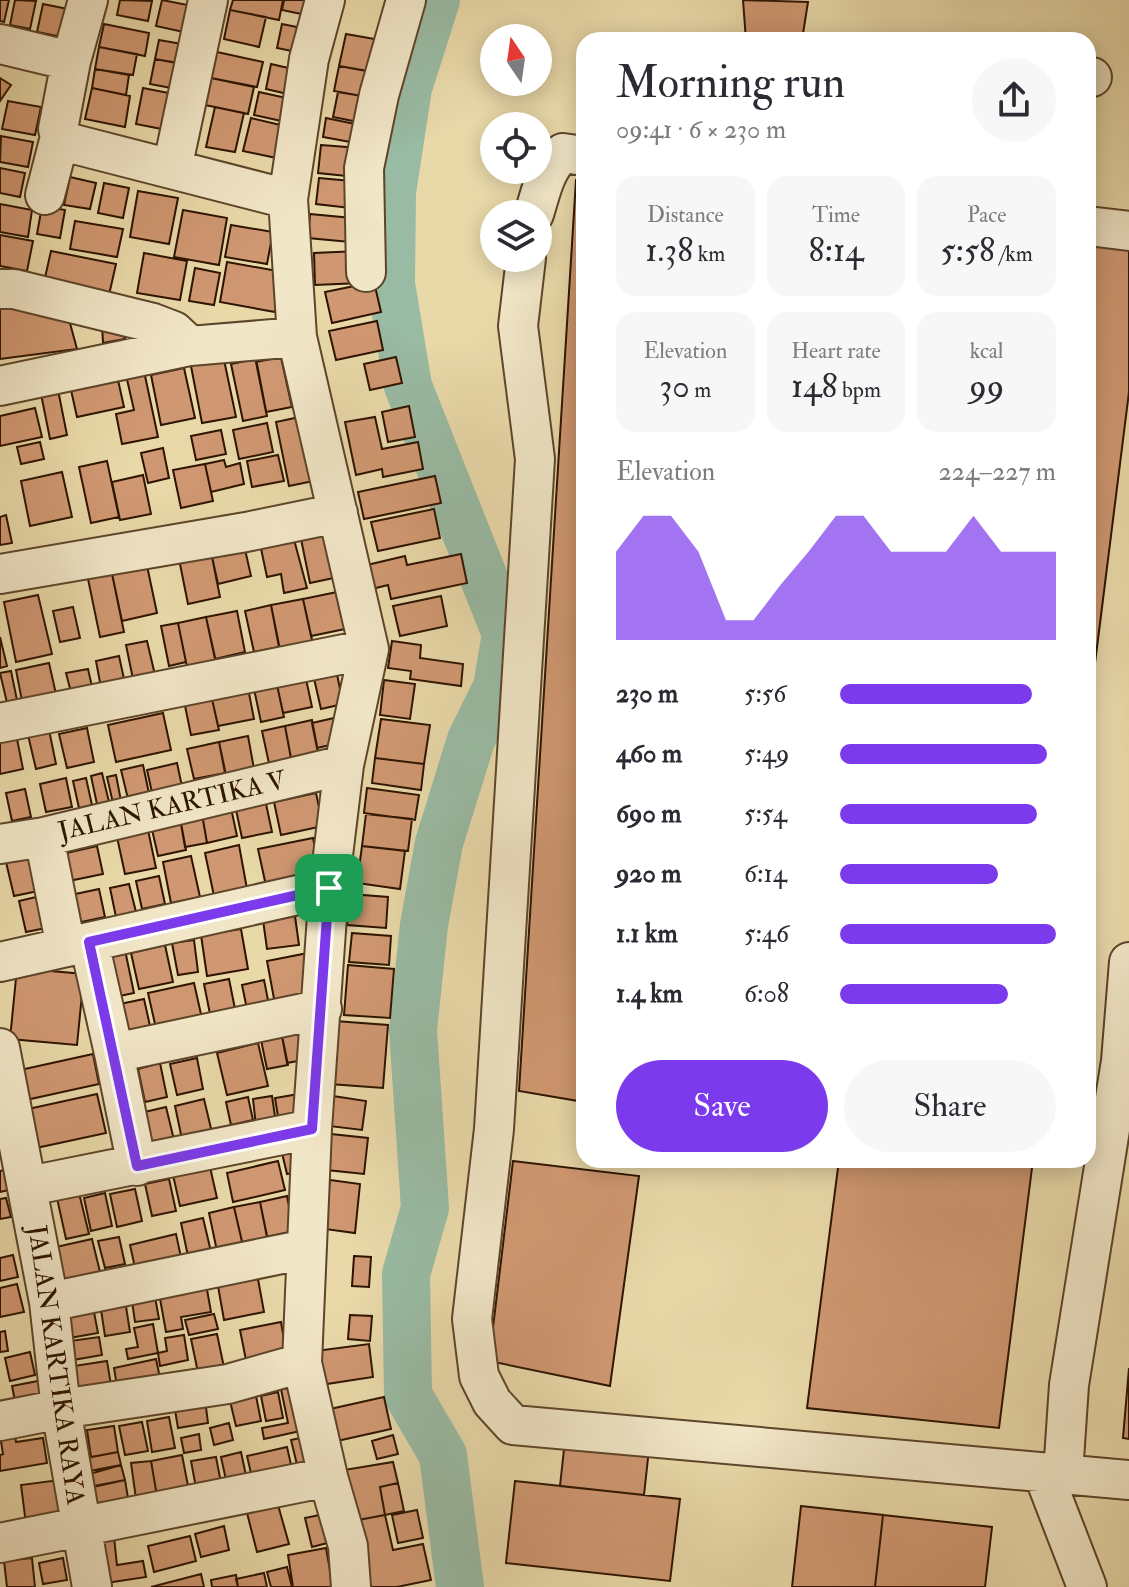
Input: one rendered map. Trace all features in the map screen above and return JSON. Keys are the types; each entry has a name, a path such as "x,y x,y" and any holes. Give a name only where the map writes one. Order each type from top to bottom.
{"street":[{"path":"45,195 62,120 71,61 88,0"},
{"path":"172,169 208,0"},
{"path":"325,0 309,59 288,199 297,337 369,649 344,765 329,888 312,1129 302,1363 328,1477 348,1546 351,1587"},
{"path":"366,272 364,168 379,95 406,0"},
{"path":"7,46 71,61"},
{"path":"7,46 62,120 66,142 288,199"},
{"path":"538,200 553,161 563,153 576,155"},
{"path":"1096,227 1129,231"},
{"path":"524,272 518,326 535,459 494,1129 472,1319 479,1376 492,1402 513,1425 1129,1480"},
{"path":"0,289 14,289 153,323 174,331 190,346"},
{"path":"0,386 190,346 297,337"},
{"path":"0,574 338,513"},
{"path":"0,723 369,649"},
{"name":"JALAN KARTIKA V","path":"0,844 44,837 344,765"},
{"path":"44,837 114,1053 137,1166"},
{"path":"0,962 329,888"},
{"path":"1087,1587 1053,1474 1121,1061 1129,962"},
{"path":"114,1053 322,1009"},
{"name":"JALAN KARTIKA RAYA","path":"0,1048 49,1302 61,1409 92,1587"},
{"path":"29,1186 312,1129"},
{"path":"49,1302 306,1249"},
{"path":"0,1421 228,1384 302,1363"},
{"path":"0,1543 328,1477"}],"building":[{"path":"0,0 9,0 4,22 0,21"},
{"path":"15,0 36,1 30,29 10,25"},
{"path":"120,0 152,1 148,21 117,15"},
{"path":"162,0 198,7 193,34 156,26"},
{"path":"233,0 283,0 279,20 230,10"},
{"path":"284,0 315,0 311,16 282,10"},
{"path":"743,0 808,2 803,32 745,32"},
{"path":"43,4 68,9 62,37 37,32"},
{"path":"230,10 266,17 259,47 224,39"},
{"path":"104,24 149,33 145,56 99,47"},
{"path":"282,24 307,29 302,53 277,48"},
{"path":"346,34 386,41 379,73 339,66"},
{"path":"159,40 182,44 178,63 155,59"},
{"path":"99,47 137,54 133,75 95,69"},
{"path":"217,52 263,62 257,87 211,78"},
{"path":"155,59 187,65 182,90 150,84"},
{"path":"271,64 297,70 292,95 266,89"},
{"path":"339,66 372,72 367,97 334,91"},
{"path":"95,69 129,75 126,95 92,88"},
{"path":"0,78 11,85 0,101"},
{"path":"211,78 254,87 248,114 205,105"},
{"path":"92,88 130,96 125,127 85,119"},
{"path":"143,88 179,95 172,131 136,124"},
{"path":"259,92 291,99 286,122 254,115"},
{"path":"338,92 368,97 363,123 333,117"},
{"path":"8,101 41,107 35,135 2,129"},
{"path":"215,107 244,113 235,152 206,147"},
{"path":"251,118 289,127 281,159 243,151"},
{"path":"326,118 360,125 356,143 323,137"},
{"path":"1,136 33,142 28,167 0,162"},
{"path":"321,145 359,148 356,177 318,173"},
{"path":"0,168 25,173 20,197 0,193"},
{"path":"70,177 96,183 90,209 64,205"},
{"path":"319,178 362,182 359,209 316,204"},
{"path":"576,180 576,1101 519,1091"},
{"path":"104,183 129,188 123,218 98,213"},
{"path":"138,191 178,198 169,244 130,237"},
{"path":"0,204 32,210 28,237 0,232"},
{"path":"42,206 65,210 60,238 37,234"},
{"path":"183,210 227,218 219,265 174,257"},
{"path":"310,214 352,218 350,242 308,238"},
{"path":"75,221 123,229 117,257 70,249"},
{"path":"231,225 273,232 267,264 225,257"},
{"path":"0,235 33,241 27,271 0,266"},
{"path":"1096,246 1129,250 1129,392 1096,655"},
{"path":"51,251 116,264 109,295 44,282"},
{"path":"359,251 361,283 315,285 314,253"},
{"path":"144,253 187,261 180,300 137,293"},
{"path":"227,262 283,272 275,312 220,302"},
{"path":"195,268 220,273 214,305 189,301"},
{"path":"374,282 381,312 332,323 325,292"},
{"path":"0,300 67,312 77,349 0,359"},
{"path":"377,321 383,350 336,360 329,331"},
{"path":"102,325 122,326 125,339 103,343"},
{"path":"223,355 236,417 202,423 190,361"},
{"path":"281,357 292,407 266,412 256,362"},
{"path":"396,357 402,383 370,390 364,364"},
{"path":"256,359 267,416 243,421 231,364"},
{"path":"184,368 195,418 161,425 151,375"},
{"path":"144,371 158,437 122,444 116,414 134,410 126,375"},
{"path":"118,380 124,407 77,417 71,390"},
{"path":"58,390 67,435 50,439 41,394"},
{"path":"409,406 415,437 388,442 382,412"},
{"path":"35,408 42,437 0,446 0,416"},
{"path":"309,415 323,479 289,486 276,422"},
{"path":"375,417 382,449 418,442 423,469 383,477 382,469 356,475 345,422"},
{"path":"267,423 273,452 239,459 233,430"},
{"path":"221,430 226,454 196,460 191,436"},
{"path":"40,442 44,459 21,464 17,447"},
{"path":"163,448 169,478 148,483 141,453"},
{"path":"278,455 284,481 252,487 247,461"},
{"path":"224,460 226,467 240,463 244,484 211,492 205,464"},
{"path":"107,461 119,517 91,523 79,467"},
{"path":"205,464 213,501 181,508 173,470"},
{"path":"62,472 72,517 30,526 21,481"},
{"path":"143,475 151,514 120,520 112,482"},
{"path":"435,476 441,503 364,519 358,492"},
{"path":"434,509 440,538 378,551 371,522"},
{"path":"6,515 12,543 0,545 0,517"},
{"path":"333,527 343,576 310,583 300,534"},
{"path":"292,532 307,588 284,593 281,574 267,577 259,539"},
{"path":"244,545 251,576 218,584 211,552"},
{"path":"211,552 220,597 188,604 179,559"},
{"path":"461,554 467,583 391,599 388,585 372,589 367,565 405,556 407,565"},
{"path":"146,561 157,613 122,621 111,569"},
{"path":"111,569 124,632 100,637 87,574"},
{"path":"342,591 350,628 311,636 303,599"},
{"path":"38,595 52,654 16,662 4,602"},
{"path":"441,596 447,626 400,636 393,606"},
{"path":"303,599 313,644 280,650 271,605"},
{"path":"271,605 279,647 254,652 245,611"},
{"path":"73,607 80,638 60,642 53,611"},
{"path":"237,611 245,652 215,659 206,617"},
{"path":"206,617 216,662 187,667 178,623"},
{"path":"178,623 186,662 169,666 161,626"},
{"path":"0,637 7,666 0,668"},
{"path":"147,641 155,675 133,679 126,645"},
{"path":"392,641 421,645 420,658 463,664 461,686 410,679 411,671 388,668"},
{"path":"119,656 126,688 102,693 96,661"},
{"path":"49,663 56,694 22,701 16,670"},
{"path":"88,669 93,691 72,696 66,673"},
{"path":"336,669 343,704 321,709 313,674"},
{"path":"11,671 18,705 8,707 0,673"},
{"path":"306,679 312,707 283,713 277,685"},
{"path":"384,680 415,684 410,719 380,715"},
{"path":"247,683 254,719 218,726 210,690"},
{"path":"277,685 284,717 261,722 254,689"},
{"path":"210,690 219,730 191,735 183,696"},
{"path":"163,713 171,750 116,762 108,725"},
{"path":"334,718 339,743 317,748 312,723"},
{"path":"381,719 430,725 424,764 375,758"},
{"path":"312,720 318,752 291,758 285,726"},
{"path":"285,726 292,764 270,768 262,731"},
{"path":"87,728 94,762 67,768 59,734"},
{"path":"49,730 56,764 36,769 28,735"},
{"path":"248,736 254,769 226,775 219,742"},
{"path":"17,739 23,769 0,774 0,742"},
{"path":"219,742 225,773 194,779 187,749"},
{"path":"375,758 424,764 421,790 372,783"},
{"path":"177,763 183,791 153,797 147,770"},
{"path":"143,765 150,798 129,803 121,770"},
{"path":"102,773 110,806 98,809 91,776"},
{"path":"116,775 121,801 113,803 107,777"},
{"path":"66,778 72,807 46,812 40,784"},
{"path":"86,778 92,805 79,808 73,781"},
{"path":"367,788 419,795 415,820 364,813"},
{"path":"25,789 31,817 12,821 6,793"},
{"path":"316,793 323,826 281,835 274,802"},
{"path":"265,799 272,832 242,838 235,805"},
{"path":"231,808 237,836 207,843 202,814"},
{"path":"202,814 207,843 185,847 180,818"},
{"path":"366,814 412,819 408,851 362,846"},
{"path":"180,818 186,850 158,856 151,825"},
{"path":"148,830 156,868 125,874 117,837"},
{"path":"313,838 322,884 268,895 258,849"},
{"path":"239,845 247,889 214,896 205,853"},
{"path":"97,846 103,874 64,882 58,855"},
{"path":"362,846 405,851 400,889 357,883"},
{"path":"40,855 48,889 14,896 6,862"},
{"path":"191,856 200,897 171,903 163,862"},
{"path":"159,876 165,904 142,909 136,881"},
{"path":"129,884 136,912 116,917 110,888"},
{"path":"99,889 105,917 72,924 66,896"},
{"path":"49,894 56,926 26,932 19,901"},
{"path":"350,894 388,897 386,928 347,925"},
{"path":"295,916 299,945 267,949 263,920"},
{"path":"241,929 248,969 207,976 201,935"},
{"path":"352,933 391,936 389,965 349,962"},
{"path":"194,940 198,972 178,975 172,943"},
{"path":"165,945 173,982 139,989 131,953"},
{"path":"125,950 134,993 105,999 96,956"},
{"path":"308,953 317,996 275,1004 267,961"},
{"path":"348,965 394,969 390,1018 344,1015"},
{"path":"17,968 84,974 77,1045 10,1039"},
{"path":"229,979 236,1014 211,1019 204,984"},
{"path":"264,980 270,1010 248,1014 242,985"},
{"path":"194,983 203,1023 157,1033 148,993"},
{"path":"144,999 152,1035 128,1040 120,1004"},
{"path":"335,1021 388,1025 383,1088 330,1084"},
{"path":"301,1027 308,1059 287,1063 281,1031"},
{"path":"281,1031 288,1065 267,1069 260,1035"},
{"path":"258,1043 268,1086 227,1095 217,1053"},
{"path":"93,1054 99,1084 26,1100 20,1070"},
{"path":"197,1058 203,1089 177,1095 170,1064"},
{"path":"160,1063 167,1097 145,1102 138,1069"},
{"path":"97,1094 106,1133 36,1148 28,1109"},
{"path":"299,1094 303,1119 279,1123 275,1098"},
{"path":"272,1096 276,1123 256,1126 253,1099"},
{"path":"333,1096 366,1101 362,1130 329,1126"},
{"path":"248,1097 253,1120 231,1125 226,1102"},
{"path":"204,1099 213,1137 183,1144 175,1106"},
{"path":"166,1107 175,1144 144,1150 136,1114"},
{"path":"331,1134 368,1138 364,1174 327,1170"},
{"path":"300,1149 304,1171 287,1174 282,1153"},
{"path":"278,1161 285,1190 233,1202 227,1173"},
{"path":"513,1161 639,1176 610,1386 489,1361"},
{"path":"210,1167 217,1198 180,1206 173,1175"},
{"path":"838,1168 1032,1168 999,1428 807,1408"},
{"path":"4,1170 9,1190 0,1192 0,1171"},
{"path":"169,1179 176,1211 152,1216 145,1184"},
{"path":"330,1180 360,1184 355,1233 325,1229"},
{"path":"135,1189 142,1221 117,1227 110,1194"},
{"path":"79,1193 89,1234 66,1239 57,1198"},
{"path":"105,1193 112,1226 91,1231 84,1198"},
{"path":"287,1196 294,1231 267,1237 260,1202"},
{"path":"6,1198 11,1217 0,1219 0,1199"},
{"path":"260,1202 268,1241 243,1246 234,1207"},
{"path":"234,1207 243,1246 217,1251 209,1213"},
{"path":"203,1218 212,1256 189,1261 181,1223"},
{"path":"176,1234 182,1262 136,1272 130,1245"},
{"path":"119,1237 125,1264 105,1268 98,1241"},
{"path":"92,1239 100,1272 63,1280 56,1247"},
{"path":"13,1255 18,1277 0,1281 0,1258"},
{"path":"354,1256 371,1257 369,1287 352,1286"},
{"path":"258,1279 264,1312 224,1320 218,1286"},
{"path":"17,1284 24,1312 0,1317 0,1288"},
{"path":"206,1284 211,1312 181,1317 183,1329 166,1332 159,1293"},
{"path":"155,1297 159,1319 135,1322 132,1301"},
{"path":"125,1300 130,1332 105,1336 100,1303"},
{"path":"93,1307 98,1333 58,1340 54,1314"},
{"path":"214,1314 218,1329 189,1335 185,1320"},
{"path":"350,1315 372,1316 370,1341 348,1339"},
{"path":"281,1322 287,1357 247,1365 240,1330"},
{"path":"153,1324 158,1353 128,1359 126,1349 138,1347 134,1328"},
{"path":"5,1331 8,1351 0,1352 0,1332"},
{"path":"217,1334 226,1377 200,1382 191,1339"},
{"path":"184,1335 188,1360 160,1366 158,1353 167,1351 165,1338"},
{"path":"99,1337 102,1355 73,1360 70,1341"},
{"path":"369,1344 373,1377 320,1385 315,1351"},
{"path":"30,1352 35,1375 10,1381 5,1358"},
{"path":"156,1359 161,1383 118,1392 114,1368"},
{"path":"107,1361 111,1385 78,1390 74,1366"},
{"path":"1129,1368 1129,1439 1123,1438"},
{"path":"38,1381 42,1400 16,1406 12,1386"},
{"path":"297,1386 305,1430 264,1439 262,1428 288,1423 281,1389"},
{"path":"278,1392 283,1418 266,1421 261,1396"},
{"path":"256,1396 261,1421 236,1426 230,1401"},
{"path":"384,1397 391,1429 337,1441 330,1409"},
{"path":"205,1400 208,1423 178,1428 174,1404"},
{"path":"169,1417 175,1448 152,1452 147,1421"},
{"path":"142,1422 148,1451 125,1455 119,1426"},
{"path":"229,1423 233,1440 214,1445 210,1428"},
{"path":"114,1426 118,1452 91,1457 87,1430"},
{"path":"14,1430 16,1442 43,1438 47,1463 0,1471 0,1455 3,1454 0,1435"},
{"path":"199,1434 201,1450 184,1453 181,1438"},
{"path":"393,1435 398,1454 377,1459 372,1441"},
{"path":"309,1436 317,1474 300,1477 291,1440"},
{"path":"565,1440 649,1449 644,1495 560,1486"},
{"path":"287,1447 294,1478 254,1486 247,1456"},
{"path":"118,1452 121,1465 79,1473 76,1460"},
{"path":"241,1452 248,1485 228,1489 221,1457"},
{"path":"182,1455 190,1496 158,1502 151,1461"},
{"path":"216,1457 222,1488 197,1493 191,1461"},
{"path":"151,1461 158,1502 137,1506 131,1463"},
{"path":"393,1462 398,1483 380,1487 385,1515 353,1521 344,1470"},
{"path":"121,1465 125,1480 89,1487 86,1475"},
{"path":"59,1480 64,1519 26,1524 21,1485"},
{"path":"125,1480 129,1504 90,1519 84,1489"},
{"path":"515,1481 680,1499 670,1581 506,1563"},
{"path":"398,1483 404,1511 385,1515 380,1487"},
{"path":"278,1505 289,1544 257,1552 247,1513"},
{"path":"801,1506 883,1515 875,1587 792,1587"},
{"path":"417,1510 423,1538 398,1543 392,1515"},
{"path":"329,1513 335,1541 312,1547 305,1518"},
{"path":"385,1515 393,1550 423,1544 431,1580 397,1587 365,1587 353,1521"},
{"path":"883,1515 992,1527 985,1587 875,1587"},
{"path":"224,1526 229,1550 201,1557 195,1534"},
{"path":"190,1536 196,1561 154,1572 148,1546"},
{"path":"114,1537 117,1565 143,1561 146,1577 106,1583 100,1539"},
{"path":"326,1548 333,1587 293,1587 288,1555"},
{"path":"32,1558 35,1587 7,1587 4,1561"},
{"path":"63,1558 67,1580 43,1584 39,1563"},
{"path":"287,1567 292,1587 271,1587 267,1572"},
{"path":"264,1573 267,1587 238,1587 236,1579"},
{"path":"201,1574 204,1587 151,1587"},
{"path":"236,1575 238,1587 212,1587 211,1580"}],"waterway":[{"path":"436,0 408,88 392,192 391,284 408,386 506,634 497,687 471,740 439,843 424,925 413,1030 425,1208 406,1274 408,1395 443,1455 460,1587"}],"route":[{"path":"329,888 312,1129 137,1166 89,942 329,888"}]}
